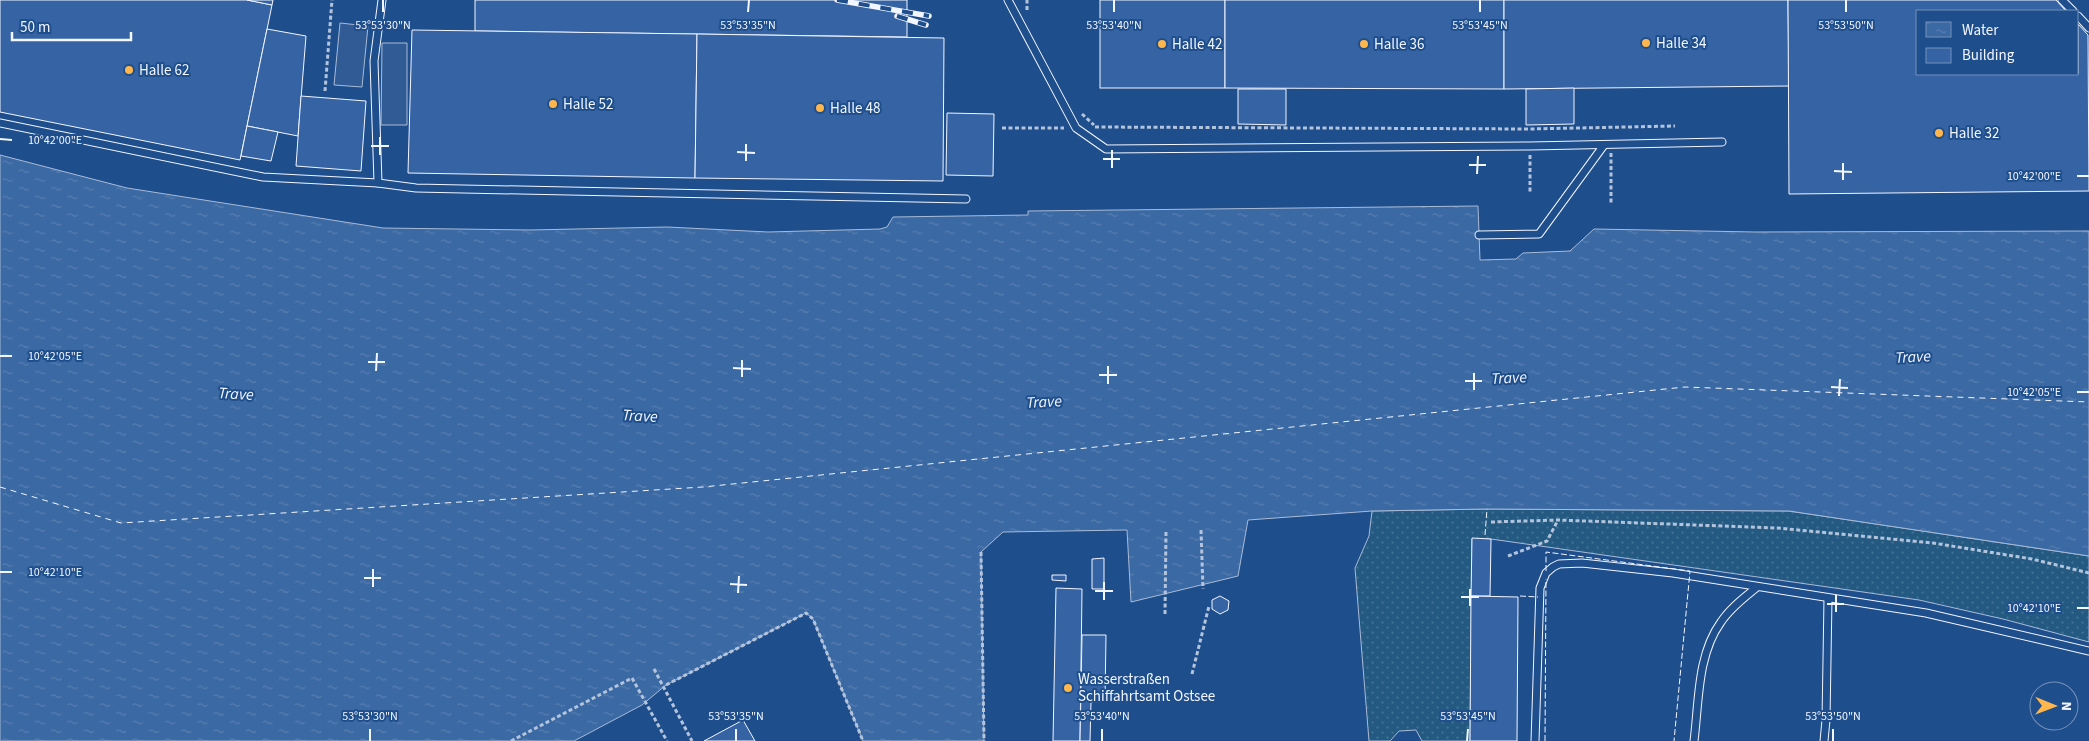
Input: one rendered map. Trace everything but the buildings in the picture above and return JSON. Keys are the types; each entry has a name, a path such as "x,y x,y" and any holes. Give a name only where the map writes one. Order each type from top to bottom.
{"lane":[{"path":"378,183 374,61 382,0"},
{"path":"1008,0 1076,128 1106,149 1530,146 1722,142"},
{"path":"2062,0 2072,10"},
{"path":"2079,17 2089,28"},
{"path":"0,123 263,176 378,183 416,188 966,199"},
{"path":"1479,235 1539,234 1608,145"},
{"path":"1535,741 1538,601 1540,588 1546,572 1559,564 1582,562 1673,573 1926,613 2089,652"},
{"path":"1694,741 1704,656 1712,636 1722,620 1757,587"},
{"path":"1824,741 1828,598"}],"path":[{"path":"325,91 332,0"},
{"path":"1002,128 1529,129 1675,126"},
{"path":"1611,127 1608,145 1611,204"},
{"path":"1529,129 1530,192"},
{"path":"1508,556 1547,541 1558,520"},
{"path":"1491,522 1558,520 1777,528 1923,542 2032,559 2089,573"},
{"path":"1201,530 1203,589"},
{"path":"1165,614 1166,531"},
{"path":"981,552 984,741"},
{"path":"1192,674 1209,606"},
{"path":"666,685 806,613 813,619 863,741"},
{"path":"654,669 692,741"},
{"path":"511,741 632,678 667,741"}],"shaded area":[{"path":"340,23 368,26 362,87 334,85"},
{"path":"382,43 407,43 407,125 381,125"},
{"path":"1487,509 1789,511 2089,556 2089,642 2003,619 1919,600 1491,539 1472,539 1470,741 1422,741 1416,730 1399,731 1390,741 1369,741 1355,568 1369,536 1372,511"}],"water":[{"name":"Trave","path":"0,155 127,188 383,228 530,230 667,227 768,232 880,229 887,227 893,217 1028,215 1028,211 1478,206 1480,260 1516,259 1523,253 1570,251 1594,229 1755,232 2089,231 2089,556 1789,511 1487,509 1372,511 1248,520 1238,576 1131,602 1127,530 1003,532 981,552 984,741 863,741 813,619 806,613 666,685 642,705 574,741 0,741"}],"ferry route":[{"path":"0,487 121,523 703,487 1685,387 2089,402"}],"railway":[{"path":"837,0 929,16"},
{"path":"897,16 926,25"}],"fence":[{"path":"1485,535 1487,509"},
{"path":"1546,571 1546,552 1690,571 1674,741"},
{"path":"1545,741 1546,579"},
{"path":"1520,596 1538,597"}],"place":[{"name":"Halle 34","path":"1646,43"},
{"name":"Halle 42","path":"1162,44"},
{"name":"Halle 36","path":"1364,44"},
{"name":"Halle 62","path":"129,70"},
{"name":"Halle 52","path":"553,104"},
{"name":"Halle 48","path":"820,108"},
{"name":"Halle 32","path":"1939,133"},
{"name":"Wasserstraßen Schiffahrtsamt Ostsee","path":"1068,688"}]}
